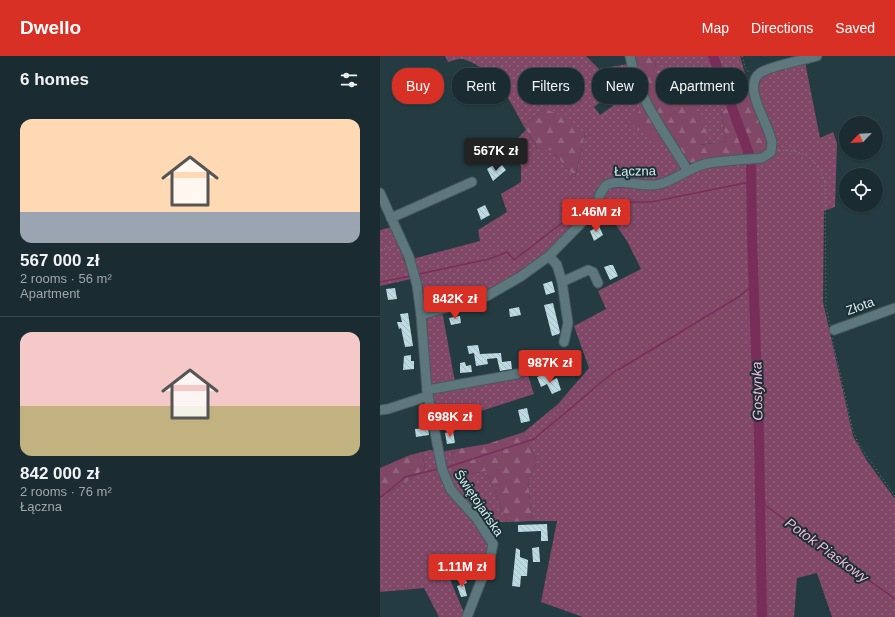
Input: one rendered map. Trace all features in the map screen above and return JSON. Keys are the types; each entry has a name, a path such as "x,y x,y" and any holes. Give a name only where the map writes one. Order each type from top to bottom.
{"street":[{"path":"630,56 633,74 643,97 688,171"},
{"path":"771,152 772,142 754,92 755,81 760,73 784,60 817,56"},
{"name":"Łączna","path":"421,315 496,292 520,277 549,256 597,207 600,194 606,185 614,182 659,184 677,178 688,171 709,163 762,158 771,152"},
{"path":"391,218 472,182"},
{"name":"Świętojańska","path":"380,193 412,267 421,315 427,393 438,454 446,481 451,490 477,519 492,544 490,558 467,617"},
{"path":"549,256 557,265 562,282 568,323 564,342"},
{"path":"562,282 588,270 593,272 598,283"},
{"name":"Złota","path":"832,332 895,308"},
{"path":"380,410 388,409 427,393 517,374"}],"path":[{"path":"742,56 745,67 755,81"},
{"path":"771,152 782,151 805,154 816,163 822,171 825,182 826,308 853,431 859,445 895,496"},
{"path":"380,250 402,244"}],"green space":[{"path":"445,56 586,56 598,68 592,68 592,104 598,104 594,107 600,115 615,104 647,104 684,169 657,183 608,179 598,188 591,208 546,256 501,287 480,296 427,308 412,259 480,241 478,230 507,212 501,194 521,182 521,166 510,146 526,130 539,150 551,150 575,177 585,134 545,109 523,125 510,102 510,68 481,68 463,59 448,62"},
{"path":"627,56 652,56 657,68 656,104 694,104 707,132 700,145 726,141 721,112 733,104 748,104 748,93 750,92 768,138 768,147 761,154 690,163 629,123 645,104 648,104 648,68 632,68"},
{"path":"652,56 740,56 743,68 657,68"},
{"path":"805,62 820,138 833,132 837,143 835,207 824,211 823,302 853,436 867,461 895,499 895,617 832,617 817,573 797,578 794,617 583,617 541,602 557,521 532,521 528,481 537,462 524,432 558,404 589,368 574,326 606,309 598,291 641,269 627,241 607,212 598,210 605,190 613,185 657,188 703,168 770,158 756,91 757,80 762,74"},
{"path":"628,64 629,68 605,68"},
{"path":"694,104 733,104 721,112 726,141 699,145"},
{"path":"545,109 565,117 585,134 575,177 551,150 539,150 523,125"},
{"path":"392,227 411,279 380,286 380,230"},
{"path":"442,311 455,382 527,372 534,394 478,412 436,421 429,386 424,324 431,314"},
{"path":"524,432 537,462 528,481 532,521 507,522 486,471 455,477 451,450 487,444"},
{"path":"430,450 435,451 439,473 446,488 479,526 490,544 479,582 472,571 449,577 465,615 464,617 439,617 424,588 380,592 380,497 411,479 425,468 422,452"},
{"path":"451,450 455,477 486,471 507,522 488,522 495,541 450,483 441,452"},
{"path":"422,452 425,468 411,479 380,497 380,468 410,455"}],"building":[{"path":"495,164 497,169 502,165 506,170 493,181 487,169"},
{"path":"485,205 490,215 481,220 477,209"},
{"path":"599,226 603,235 594,241 590,231"},
{"path":"613,265 618,276 610,280 604,267"},
{"path":"552,281 555,292 546,295 543,284"},
{"path":"395,288 397,299 388,300 386,289"},
{"path":"553,303 560,332 559,334 552,336 544,305"},
{"path":"519,307 521,315 510,317 509,309"},
{"path":"408,313 413,346 405,347 401,328 399,329 397,322 402,322 400,314"},
{"path":"460,316 461,323 451,325 449,318"},
{"path":"478,345 480,354 501,353 502,362 511,361 512,369 500,371 497,358 487,359 488,364 476,366 474,353 469,354 467,346"},
{"path":"577,351 581,362 573,365 568,358 570,357 569,354"},
{"path":"411,355 411,361 414,361 414,369 403,370 404,356"},
{"path":"532,355 535,364 528,366 527,363 522,364 520,358"},
{"path":"465,362 466,366 471,365 472,372 460,373 460,363"},
{"path":"544,374 545,376 547,375 549,382 557,378 561,390 552,394 547,384 541,387 537,377"},
{"path":"527,408 530,421 521,423 518,410"},
{"path":"428,428 429,435 416,437 415,429"},
{"path":"453,431 455,443 447,444 445,433"},
{"path":"547,524 548,541 541,541 541,531 518,532 518,525"},
{"path":"539,547 540,562 533,562 532,548"},
{"path":"516,548 520,550 520,557 528,560 527,576 521,576 520,587 512,586"},
{"path":"465,578 467,583 464,584 467,596 461,597 457,586 460,585 459,580"}],"waterway":[{"name":"Gostynka","path":"713,56 749,154"},
{"name":"Gostynka","path":"751,164 759,437 762,617"},
{"path":"602,202 651,202 750,182"},
{"path":"419,274 489,259 507,252 514,260 571,216 592,206"},
{"path":"380,282 411,276"},
{"path":"618,370 740,296 753,285"},
{"path":"445,468 534,439 616,370"},
{"path":"380,498 405,477 438,469"},
{"name":"Potok Piaskowy","path":"759,501 895,599"}]}
